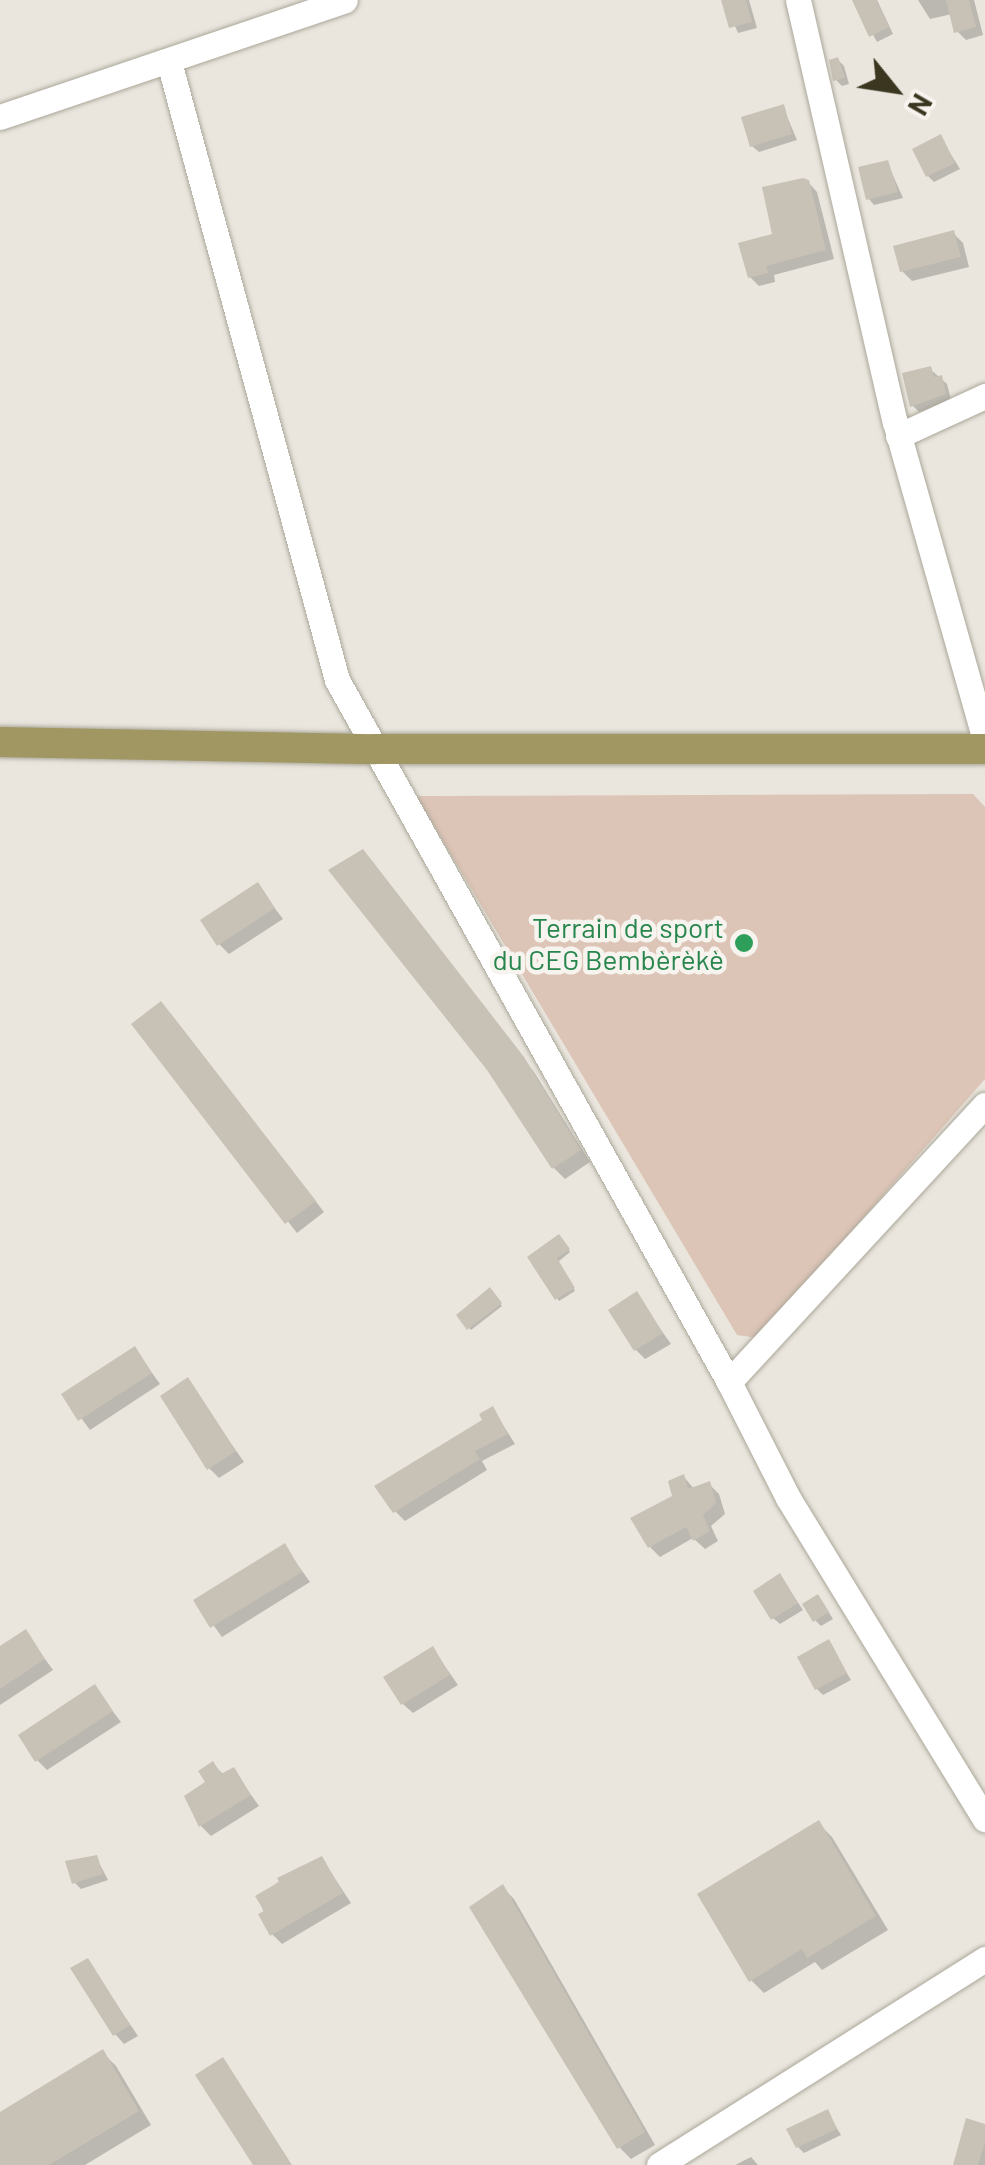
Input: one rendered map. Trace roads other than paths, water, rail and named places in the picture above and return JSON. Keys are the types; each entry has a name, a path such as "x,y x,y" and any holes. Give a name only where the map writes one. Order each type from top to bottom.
{"main road":[{"path":"0,742 375,749 985,749"}],"street":[{"path":"0,117 345,0"},
{"path":"798,0 898,436 985,741"},
{"path":"169,62 337,680 729,1382 788,1498 985,1819"},
{"path":"898,436 985,396"},
{"path":"729,1382 985,1105"},
{"path":"659,2165 985,1960"}],"place":[{"name":"Terrain de sport du CEG Bembèrèkè","path":"744,943"}]}
